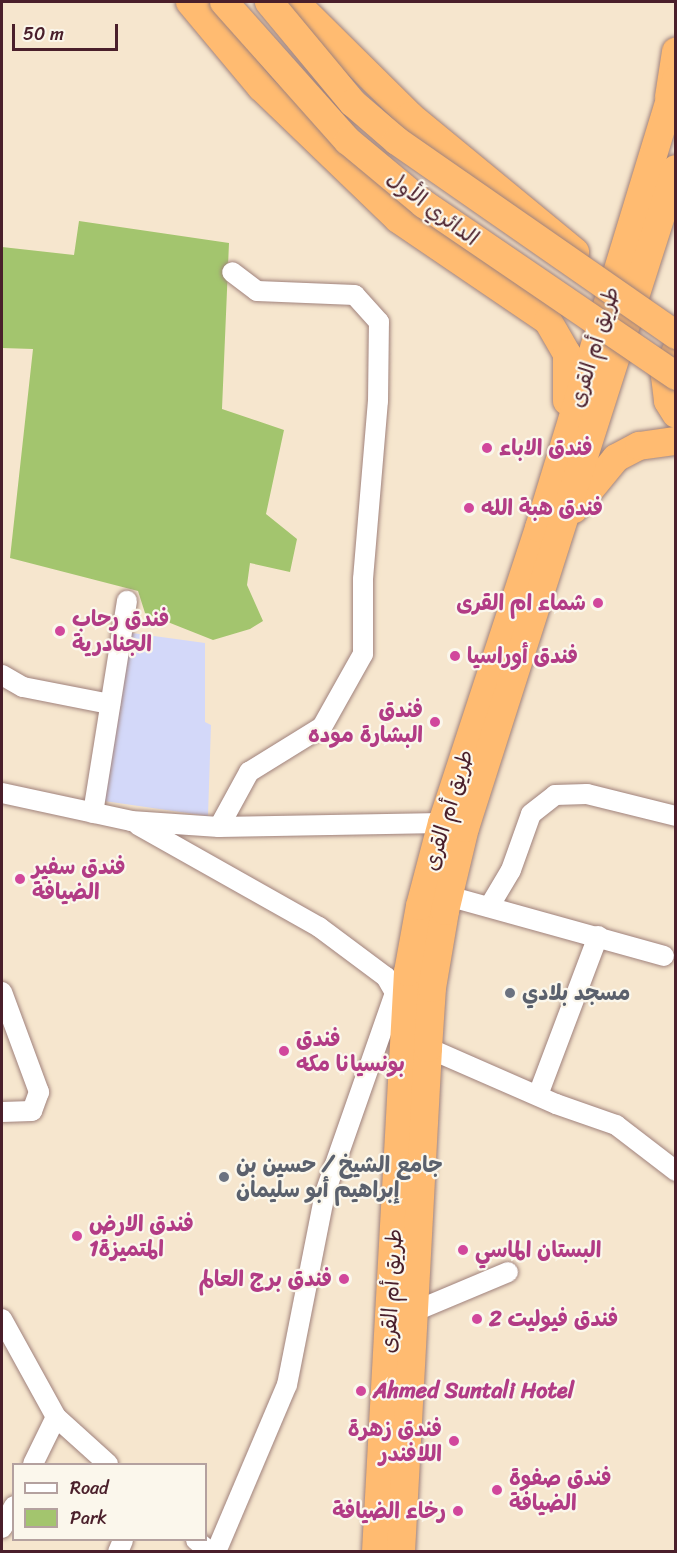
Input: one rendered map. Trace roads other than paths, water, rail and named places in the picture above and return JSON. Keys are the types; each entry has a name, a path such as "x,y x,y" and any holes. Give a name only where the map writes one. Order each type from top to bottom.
{"highway":[{"path":"190,2 261,87 316,143 398,219 548,321 567,354 568,398 550,528"},
{"name":"الدائري الأول","path":"224,2 348,141 415,197 675,376"},
{"name":"الدائري الأول","path":"269,2 353,103 396,141 675,335"},
{"path":"295,2 410,117 575,252 604,284"},
{"name":"طريق أم القرى","path":"401,1551 432,988 448,896 672,88 675,52"},
{"name":"طريق أم القرى","path":"376,1551 400,1002 420,906 442,824 550,528 667,220 675,169"},
{"path":"675,351 665,376 668,401 675,414"},
{"path":"550,528 616,458 639,446 675,441"},
{"path":"400,1002 428,1048"}],"street":[{"path":"219,827 249,772 322,727 363,654 363,579 378,401 379,322 355,295 257,291 232,272"},
{"path":"93,813 127,601"},
{"path":"2,675 23,687 110,704"},
{"path":"2,793 131,821 219,827 442,824"},
{"path":"489,907 511,870 531,814 555,795 587,794 675,816"},
{"path":"131,821 319,927 386,976 400,1002 325,1194 287,1385 216,1551"},
{"path":"448,896 664,956"},
{"path":"538,1095 598,936"},
{"path":"2,992 39,1092 32,1111 2,1112"},
{"path":"428,1048 538,1095 616,1125 675,1171"},
{"path":"413,1312 508,1272"},
{"path":"2,1319 56,1417 107,1463"},
{"path":"33,1463 56,1417"},
{"path":"2,1528 12,1510"},
{"path":"198,1541 210,1551"}],"place":[{"name":"فندق الاباء","path":"487,448"},
{"name":"فندق هبة الله","path":"469,508"},
{"name":"شماء ام القرى","path":"598,603"},
{"name":"فندق رحاب الجنادرية","path":"60,631"},
{"name":"فندق أوراسيا","path":"455,656"},
{"name":"فندق البشارة موده","path":"435,722"},
{"name":"فندق سفير الضيافة","path":"20,879"},
{"name":"مسجد بلادي","path":"510,993"},
{"name":"فندق بونسيانا مكه","path":"284,1051"},
{"name":"جامع الشيخ / حسين بن إبراهيم أبو سليمان","path":"224,1177"},
{"name":"فندق الارض المتميزة1","path":"77,1236"},
{"name":"البستان الماسي","path":"463,1250"},
{"name":"فندق برج العالم","path":"344,1279"},
{"name":"فندق فيوليت 2","path":"477,1319"},
{"name":"Ahmed Suntali Hotel","path":"361,1391"},
{"name":"فندق زهرة اللافندر","path":"454,1441"},
{"name":"فندق صفوة الضيافة","path":"497,1490"},
{"name":"رخاء الضيافة","path":"458,1511"}]}
